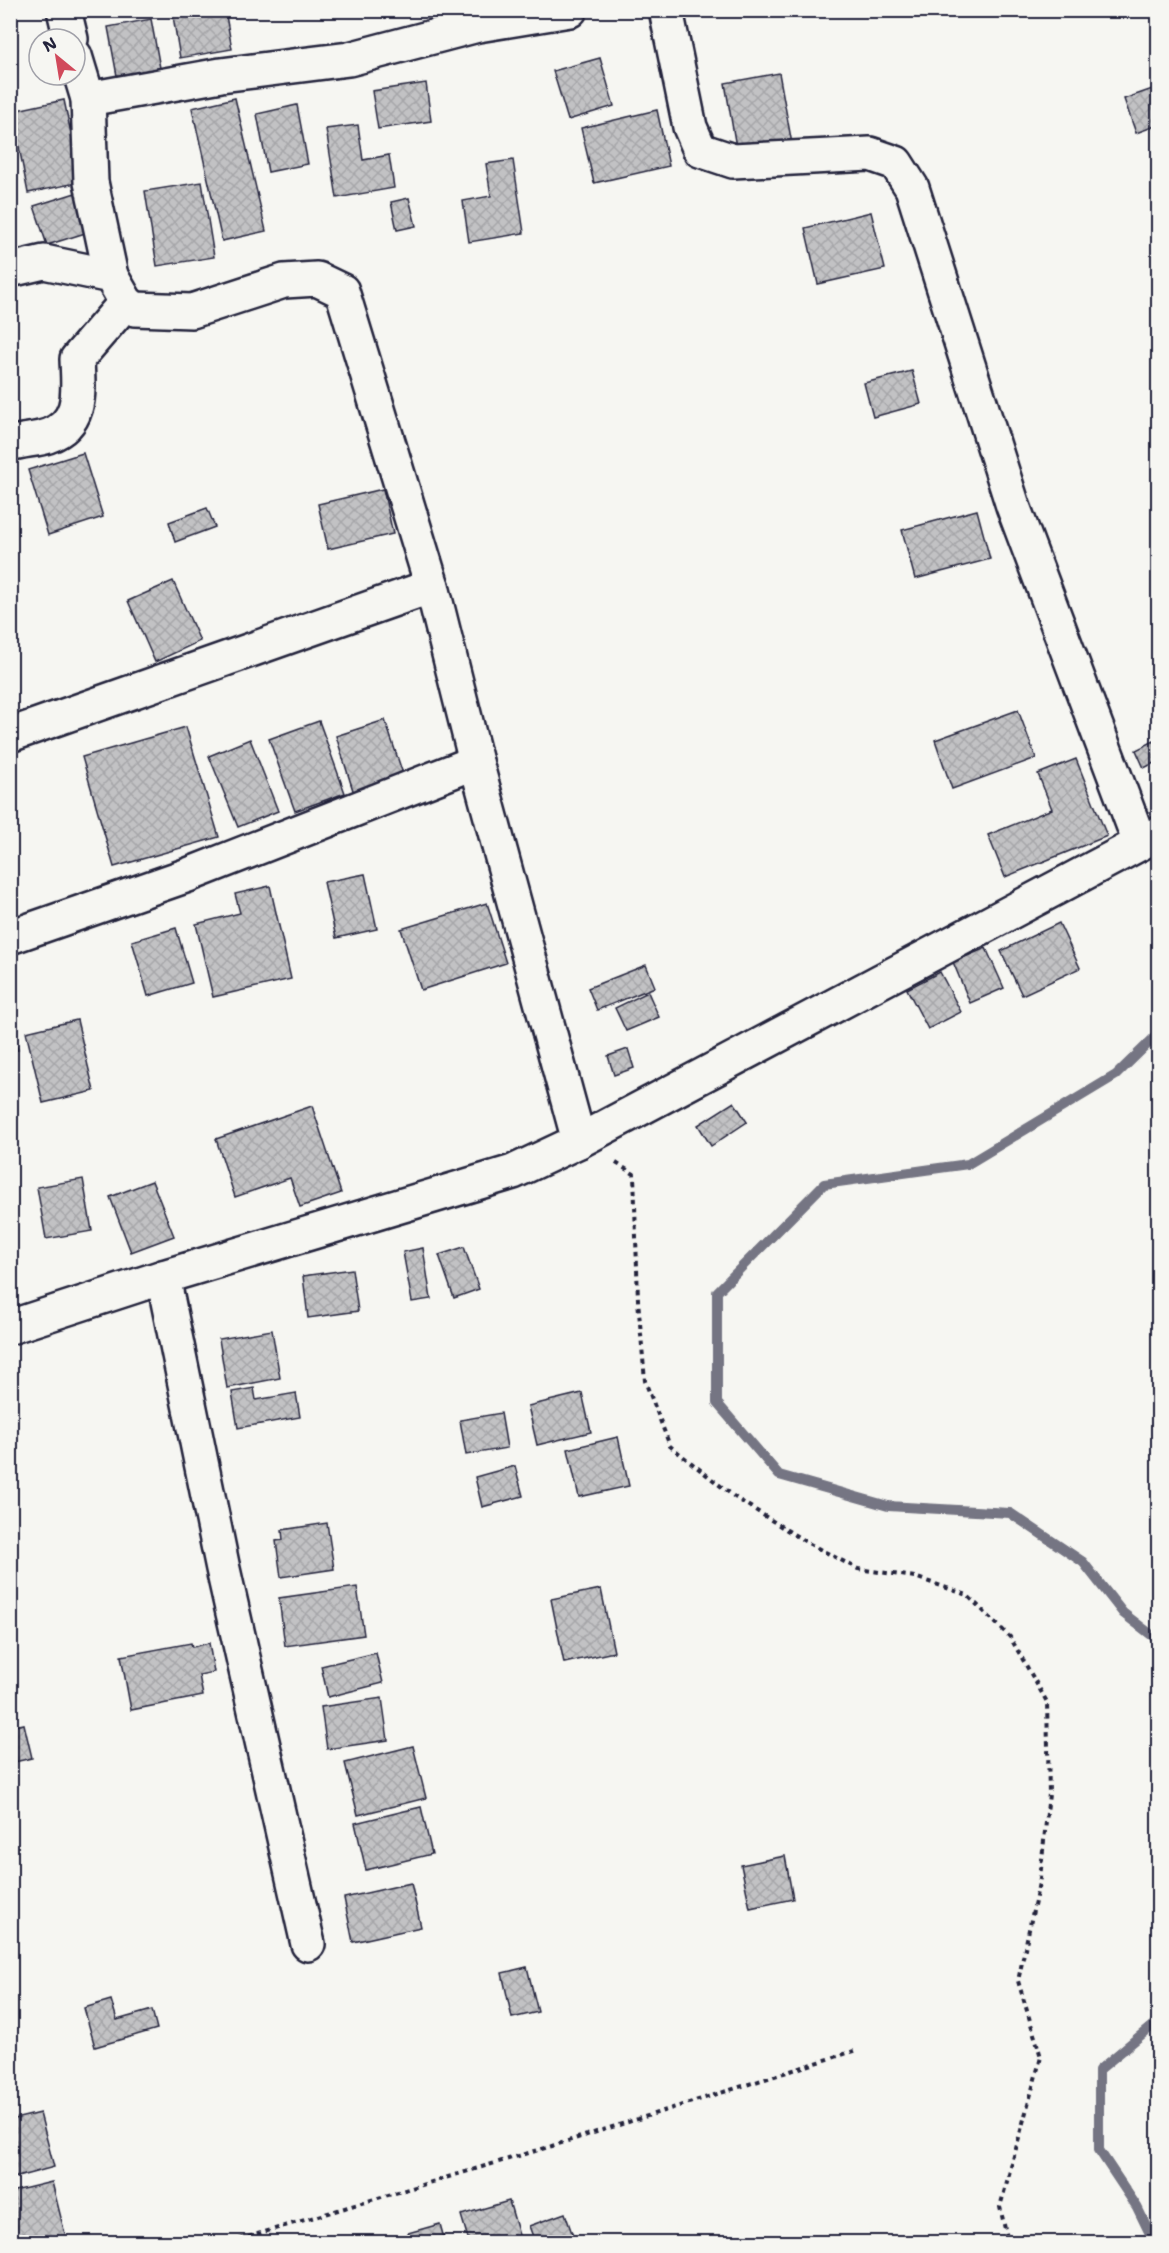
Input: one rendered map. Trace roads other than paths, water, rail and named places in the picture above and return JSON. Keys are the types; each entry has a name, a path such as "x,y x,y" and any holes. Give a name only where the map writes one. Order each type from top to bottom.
{"street":[{"path":"64,10 68,27"},
{"path":"88,99 221,75 350,59 478,25 570,10"},
{"path":"10,1327 163,1277 513,1172 579,1141 1149,838 1013,506 912,188 896,163 870,154 733,161 700,150 690,127 666,10"},
{"path":"84,87 88,99 91,182 119,289 135,309 192,311 284,281 317,279 342,291 432,586 476,762 579,1141"},
{"path":"10,270 45,262 119,289"},
{"path":"10,444 50,435 70,421 79,401 77,359 119,289"},
{"path":"10,735 432,586"},
{"path":"10,937 188,875 476,762"},
{"path":"163,1277 223,1569 308,1944"}],"waterway":[{"path":"1158,1034 1116,1075 968,1164 824,1184 717,1292 717,1403 779,1475 888,1506 1010,1513 1083,1562 1123,1613 1158,1640"},
{"path":"1154,2242 1137,2207 1099,2150 1099,2070 1158,2021"}]}
